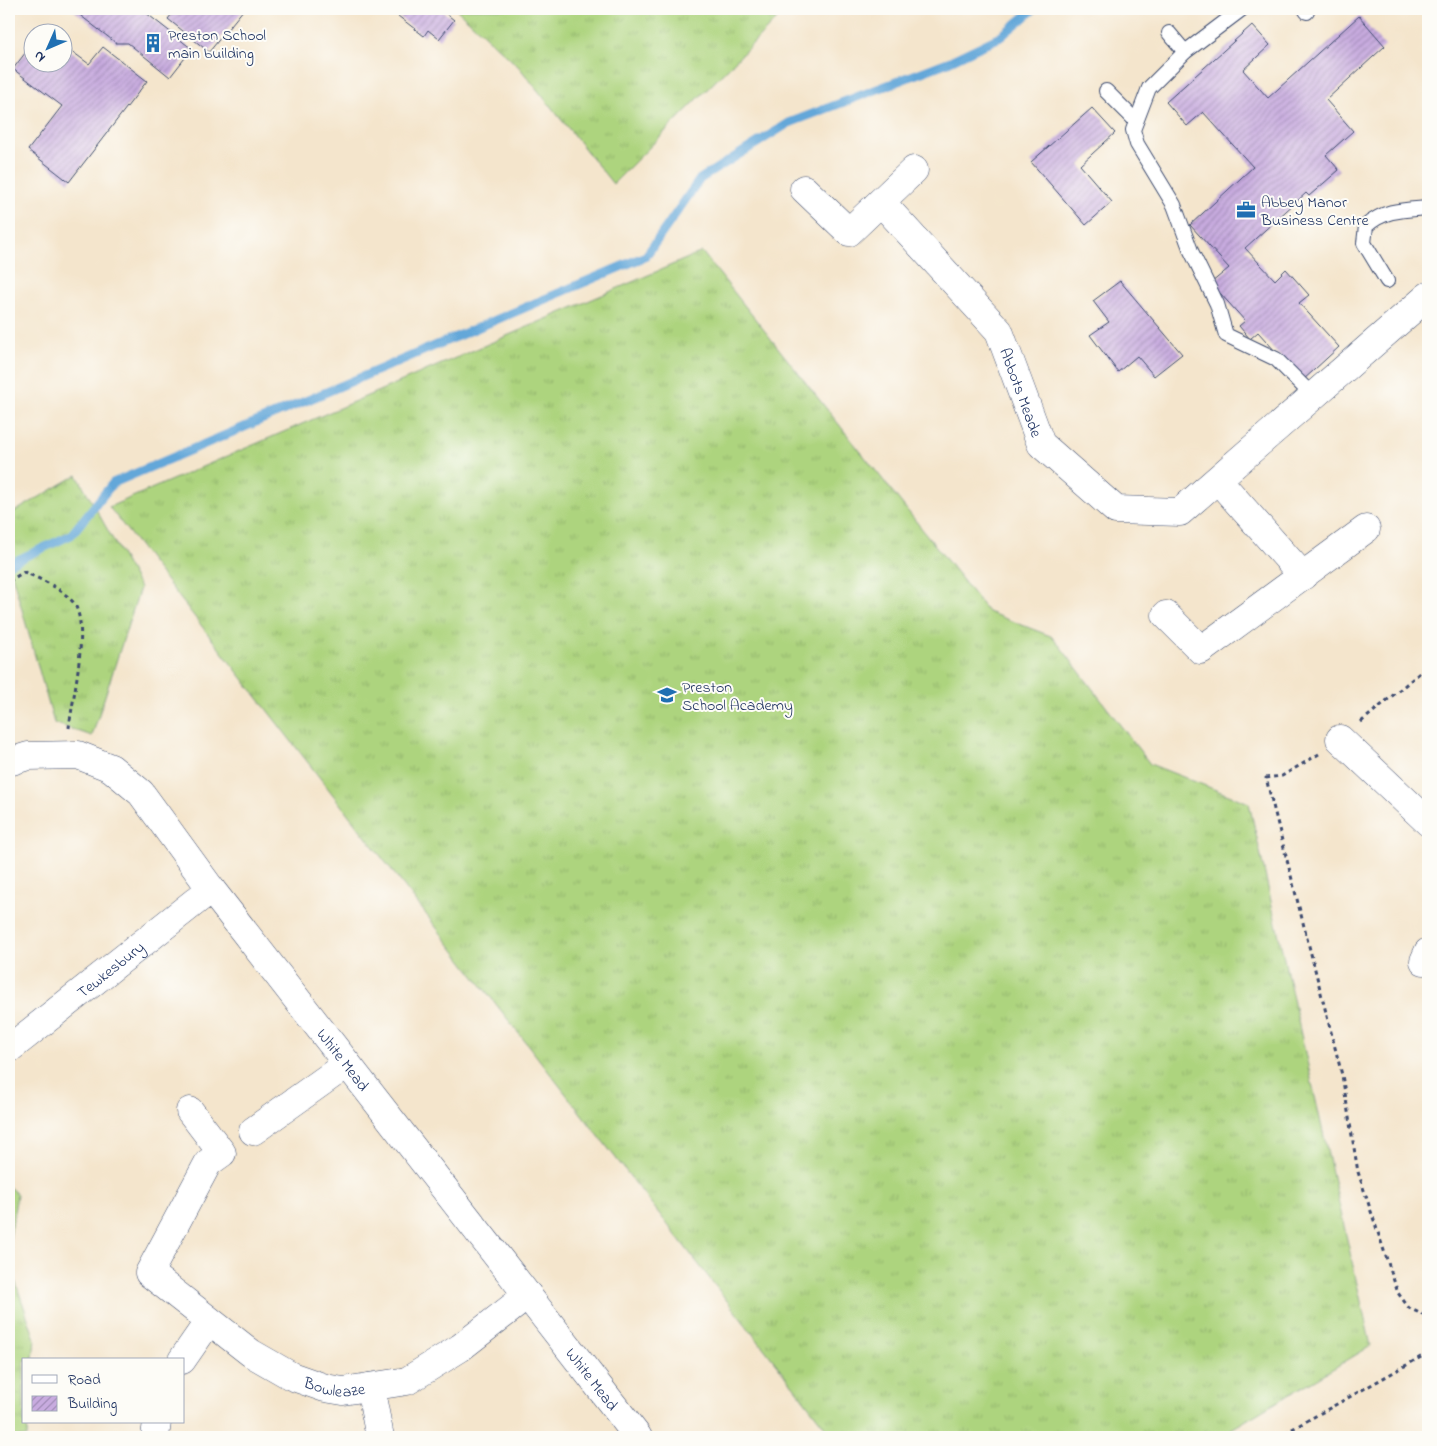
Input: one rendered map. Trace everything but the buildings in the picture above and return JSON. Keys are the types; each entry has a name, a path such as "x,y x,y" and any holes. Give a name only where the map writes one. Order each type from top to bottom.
{"street":[{"path":"804,189 849,232 914,170"},
{"name":"Abbots Meade","path":"881,202 999,331 1040,444 1116,510 1180,512 1428,296"},
{"path":"1218,480 1303,576"},
{"path":"1166,616 1201,650 1366,529"},
{"path":"1340,740 1428,822"},
{"name":"White Mead","path":"9,762 28,756 78,755 111,768 141,793 211,889 638,1437"},
{"name":"Tewkesbury","path":"9,1048 211,889"},
{"path":"190,1111 237,1143 347,1064"},
{"name":"Bowleaze","path":"237,1143 208,1163 149,1273 251,1353 291,1376 325,1388 343,1391 407,1381 460,1348 528,1295"},
{"path":"183,1358 209,1321"},
{"path":"370,1387 380,1437"},
{"path":"155,1437 157,1424"}],"lane":[{"path":"1242,9 1185,52 1149,88 1132,130 1137,144 1174,205 1188,252 1217,304 1226,335 1276,359 1313,396"},
{"path":"1169,33 1185,52"},
{"path":"1106,91 1136,121"},
{"path":"1387,281 1364,243 1366,226 1377,216 1390,211 1428,208"}],"path":[{"path":"9,581 24,572 51,584 74,603 81,634 65,756"},
{"path":"1266,778 1342,1075 1358,1172 1398,1293 1409,1308 1428,1317"},
{"path":"1278,1437 1428,1353"}],"green space":[{"path":"456,9 787,9 613,184 519,67"},
{"name":"Preston School Academy","path":"702,252 988,612 1053,637 1150,764 1249,803 1371,1346 1218,1437 833,1437 109,507"},
{"path":"77,475 140,588 92,736 54,723 9,564 9,515"},
{"path":"9,1187 17,1194 9,1245"},
{"path":"9,1263 35,1339 33,1358 22,1358 22,1424 28,1424 27,1437 9,1437"}],"waterway":[{"path":"9,564 71,535 113,483 646,256 700,179 789,123 948,62 1000,37 1034,9"}],"place":[{"name":"Preston School main building","path":"153,43"},
{"name":"Abbey Manor Business Centre","path":"1246,210"},
{"name":"Preston School Academy","path":"667,695"}]}
